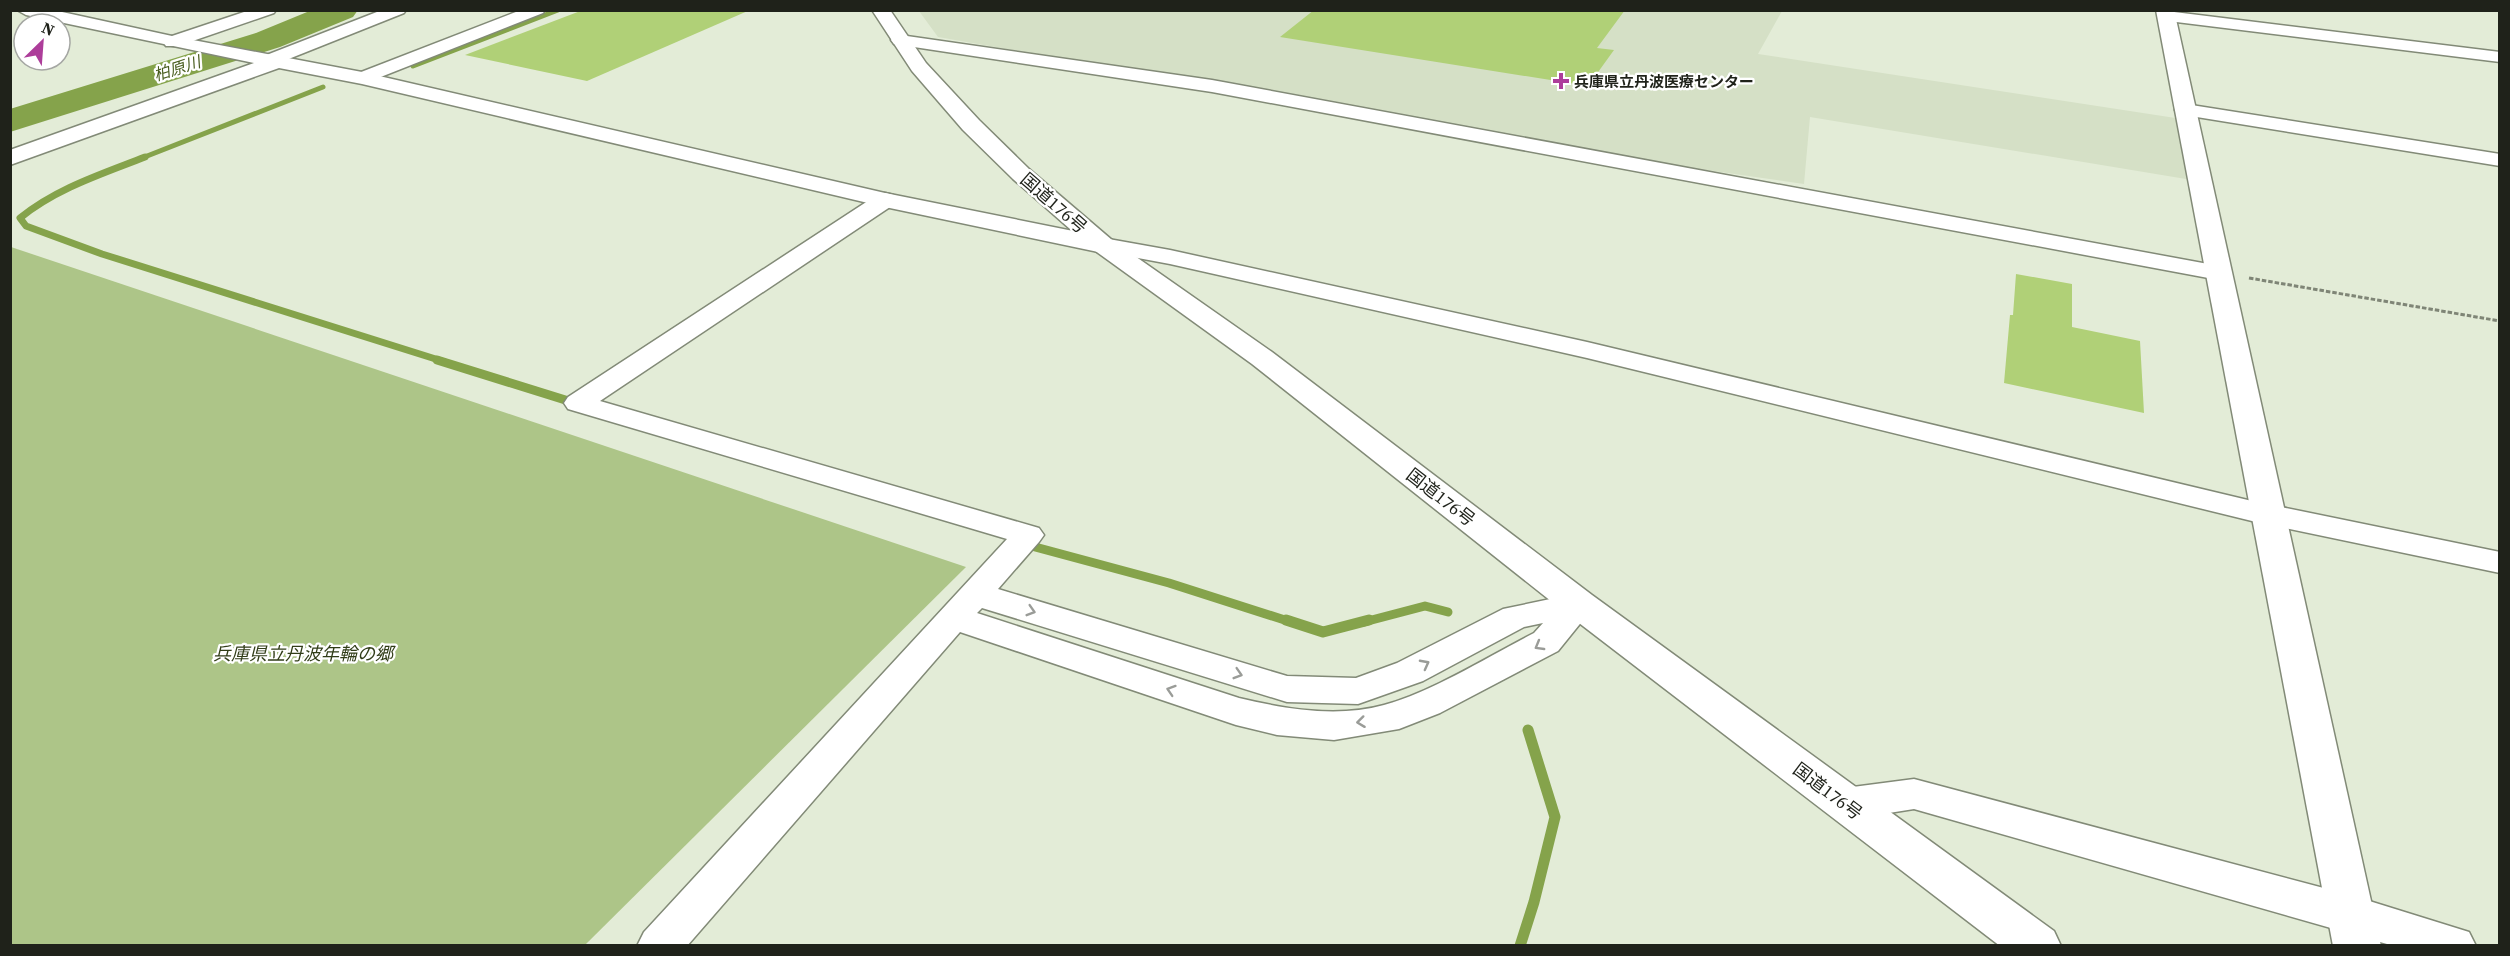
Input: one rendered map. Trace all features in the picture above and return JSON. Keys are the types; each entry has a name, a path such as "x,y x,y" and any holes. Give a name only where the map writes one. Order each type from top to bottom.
{"main road":[{"path":"26,10 172,42 362,78 885,200 1103,245"},
{"name":"国道176号","path":"881,10 919,67 971,125 1021,174 1103,245 1262,358 1579,604 2037,945"},
{"path":"2166,13 2353,929"},
{"path":"10,158 274,61"}],"street":[{"path":"172,42 268,10"},
{"path":"274,61 398,10"},
{"path":"362,78 537,10"},
{"path":"2166,13 2499,57"},
{"path":"900,40 1311,104 2219,273"},
{"path":"2186,110 2499,160"},
{"path":"659,945 1028,534 578,403 885,200"},
{"path":"1103,245 1170,257 1587,350 2241,508 2499,563"},
{"path":"965,606 1236,711 1277,721 1334,726 1386,719 1427,704 1546,642 1579,604"},
{"path":"1845,804 1914,794 2353,929 2454,945"}],"path":[{"path":"2219,273 2499,321"}],"shaded area":[{"name":"兵庫県立丹波医療センター","path":"919,11 1782,11 1758,54 2182,119 2192,180 1810,117 1804,184 1672,165 938,37"}],"green space":[{"name":"兵庫県立丹波年輪の郷","path":"11,247 966,567 585,945 11,945"}],"building":[{"path":"583,10 750,10 587,81 465,55"},
{"path":"1314,10 1625,10 1597,48 1614,50 1588,86 1280,37"},
{"path":"2016,274 2072,284 2072,327 2140,341 2144,413 2004,383"}],"waterway":[{"name":"柏原川","path":"10,121 268,40 342,10"},
{"path":"413,66 558,10"},
{"path":"142,158 323,87"},
{"path":"145,157 64,190 20,218 26,226 102,254 442,361"},
{"path":"437,360 575,403"},
{"path":"1024,544 1169,583 1291,622"},
{"path":"1364,622 1425,606 1448,612"},
{"path":"1286,620 1323,632 1369,620"},
{"path":"1520,946 1534,902 1555,817 1528,730"}],"place":[{"name":"兵庫県立丹波医療センター","path":"1561,81"}]}
